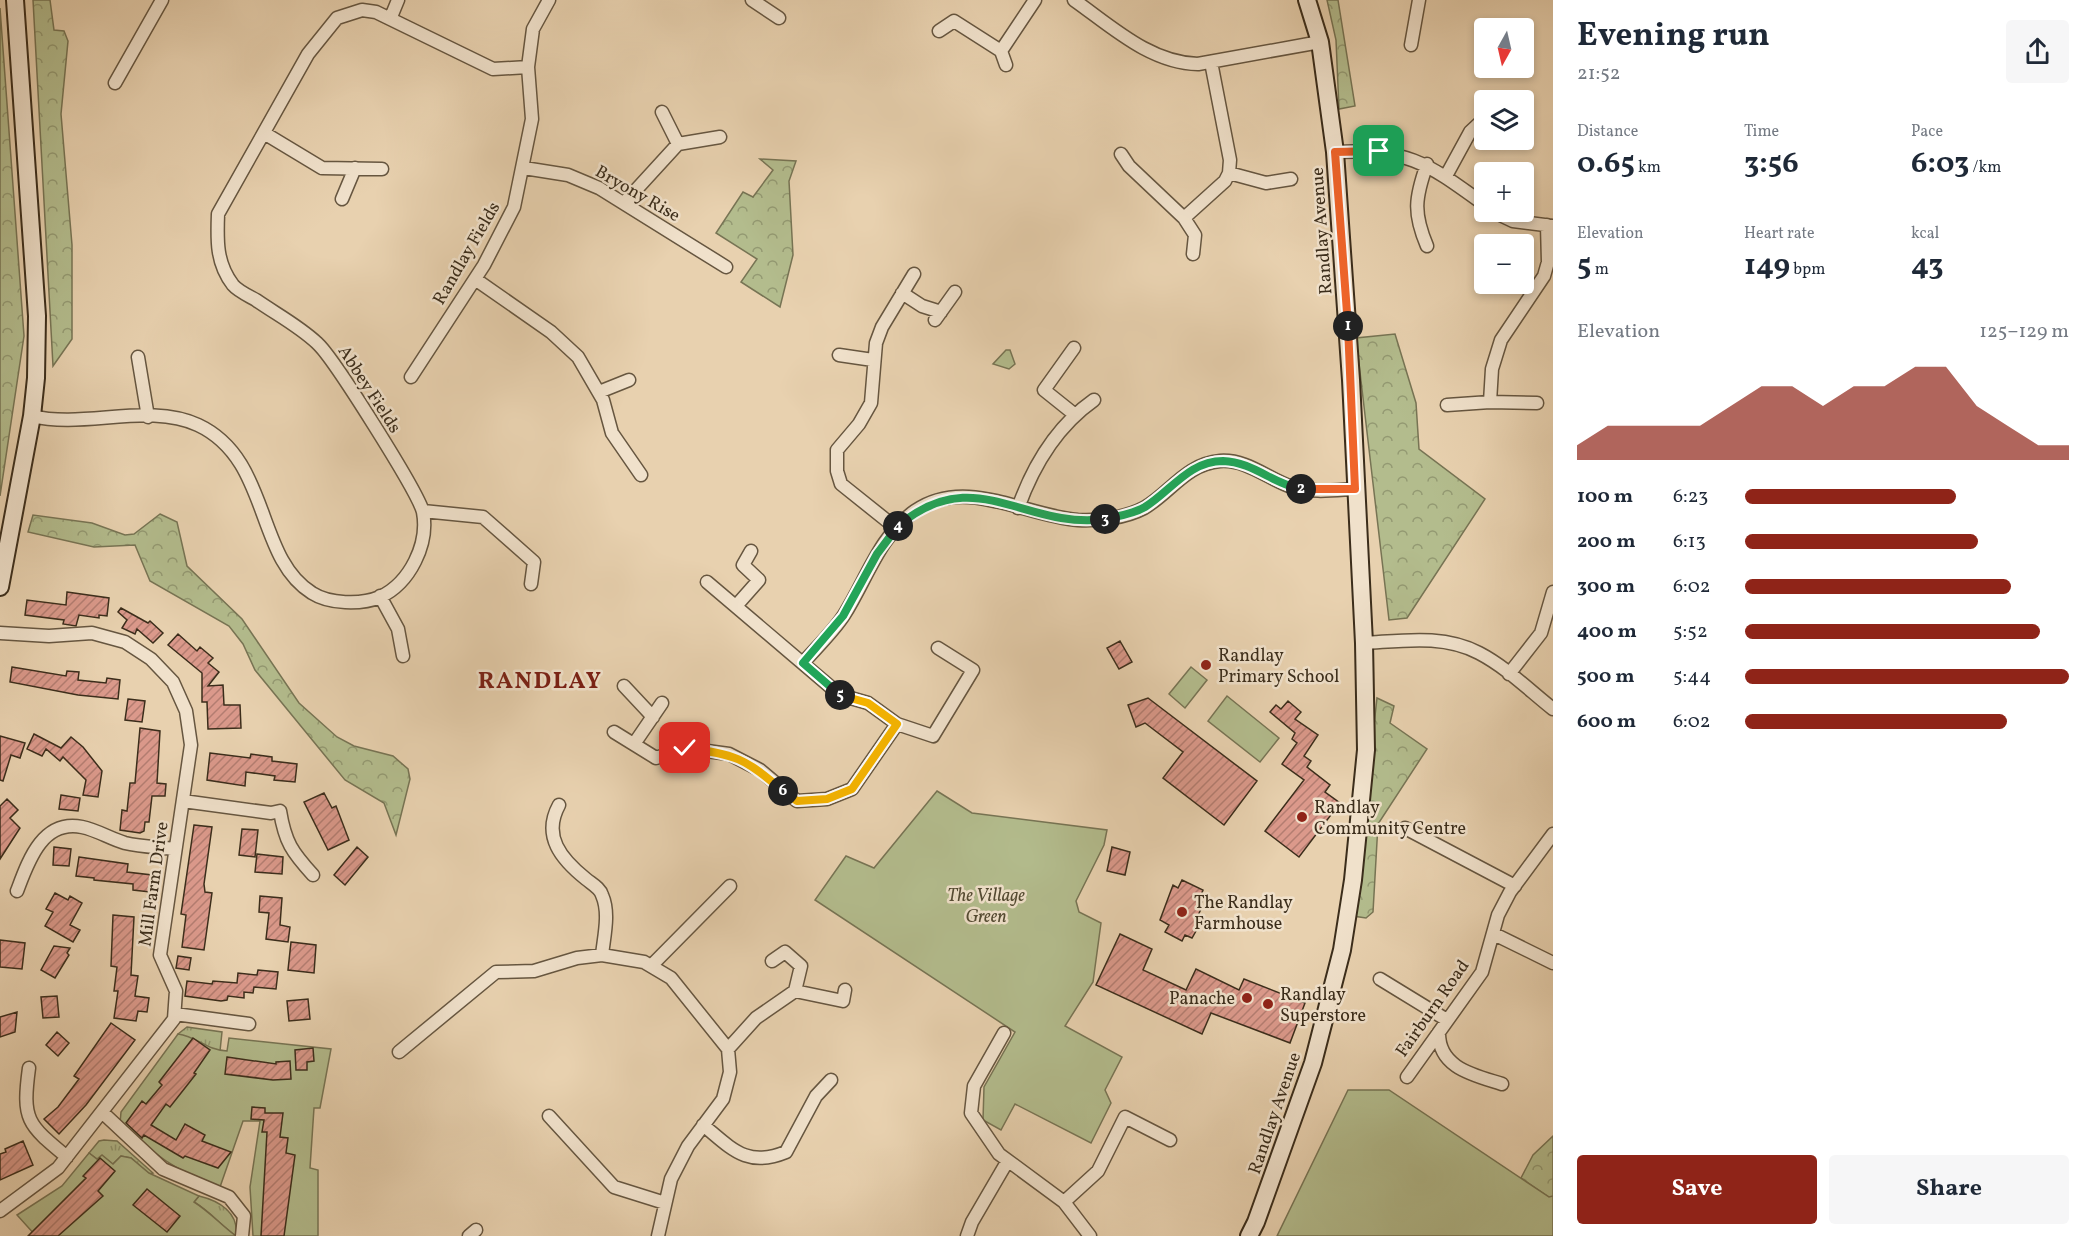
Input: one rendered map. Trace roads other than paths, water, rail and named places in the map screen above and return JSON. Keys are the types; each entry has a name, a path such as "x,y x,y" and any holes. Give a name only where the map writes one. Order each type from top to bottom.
{"street":[{"path":"0,587 32,416 36,378 37,316 15,0"},
{"path":"115,83 162,0"},
{"path":"391,17 398,0"},
{"name":"Randlay Fields","path":"411,376 475,279 514,207 524,168 532,119 528,67 533,29 549,0"},
{"path":"752,0 778,18"},
{"path":"1001,51 1035,0"},
{"path":"1074,0 1159,56 1185,64 1211,62 1320,42"},
{"name":"Randlay Avenue","path":"1249,1236 1313,1063 1342,950 1353,880 1366,750 1364,644 1346,298 1335,152 1320,42 1307,0"},
{"path":"1411,45 1419,0"},
{"name":"Abbey Fields","path":"423,511 401,471 318,344 234,286 221,264 217,244 218,214 308,54 336,18 362,10 391,17 448,49 493,69 528,67"},
{"path":"939,31 954,21 1001,51 1006,65"},
{"path":"1184,218 1215,191 1229,173 1230,160 1211,62"},
{"path":"662,112 678,144"},
{"path":"1446,176 1474,128"},
{"path":"264,133 322,168 382,169"},
{"path":"624,203 678,144 720,137"},
{"path":"1335,152 1379,151 1402,155 1446,176 1474,197"},
{"path":"1121,154 1129,166 1184,218 1195,235 1193,254"},
{"path":"1427,165 1420,184 1417,222 1427,246"},
{"path":"342,199 355,168"},
{"name":"Bryony Rise","path":"524,168 567,175 599,188 726,267"},
{"path":"1229,173 1266,183 1291,179"},
{"path":"1490,402 1492,369 1501,340 1544,276 1548,262 1550,225 1522,222"},
{"path":"896,528 842,484 837,471 837,450 859,424 871,403 873,360 882,327 914,274"},
{"path":"475,279 552,332 578,357 599,392 612,433 641,475"},
{"path":"902,293 938,316 955,292"},
{"path":"1074,348 1044,390 1074,414"},
{"path":"838,355 873,360"},
{"path":"138,357 148,417"},
{"path":"599,392 629,380"},
{"path":"1018,508 1042,456 1074,414 1094,400"},
{"path":"1447,405 1490,402 1537,403"},
{"path":"32,416 50,421 148,417 185,420 220,438 242,462 287,570 312,593 345,603 380,596 416,564 423,538 423,511 483,517 534,562 531,584"},
{"path":"803,663 843,616 877,554 896,528 916,510 952,498 982,497 1055,517 1080,520 1126,515 1143,508 1193,469 1222,461 1251,467 1294,488 1355,489"},
{"path":"736,606 759,580 743,565 751,551"},
{"path":"707,582 840,695 868,703 897,724 933,736 973,670 938,648"},
{"path":"1509,674 1541,633 1553,592"},
{"path":"380,596 398,629 403,657"},
{"name":"Mill Farm Drive","path":"0,633 49,636 92,633 125,642 151,659 172,682 186,711 191,745 160,955 176,992 174,1014"},
{"path":"1364,644 1415,640 1453,644 1479,653 1553,709"},
{"path":"624,686 653,717"},
{"path":"634,744 662,703"},
{"path":"614,732 656,758 685,748 729,754 760,770 797,801 827,799 852,789 897,724"},
{"path":"183,801 271,813 280,811 283,831 291,851 313,875"},
{"path":"559,805 551,820 553,840 571,867 601,892 606,908 602,955"},
{"path":"17,891 30,857 46,835 64,827 82,827 126,843 176,849"},
{"path":"1405,828 1515,886"},
{"name":"Fairburn Road","path":"1407,1077 1482,972 1498,915 1515,886 1553,834"},
{"path":"651,966 730,886"},
{"path":"1494,934 1553,963"},
{"path":"728,1049 756,1018 795,992 801,966 785,952 772,961"},
{"path":"399,1052 496,972 534,970 576,958 602,955 644,962 671,978 728,1049 730,1072 723,1099 687,1146 671,1179 658,1236"},
{"path":"1380,979 1447,1020"},
{"path":"795,992 843,1001 845,990"},
{"path":"0,1211 58,1168 174,1019 174,1014 249,1024"},
{"path":"1438,1032 1441,1051 1450,1063 1468,1073 1502,1084"},
{"path":"1004,1033 974,1086 970,1113 991,1144 1007,1162 1064,1202 1090,1236"},
{"path":"29,1068 24,1102 29,1121 43,1137 67,1157"},
{"path":"703,1125 742,1156 770,1159 786,1152 816,1096 831,1080"},
{"path":"102,1112 164,1169 229,1197 244,1216 242,1236"},
{"path":"549,1116 614,1187 664,1203"},
{"path":"1064,1202 1098,1171 1125,1117 1170,1140"},
{"path":"967,1236 972,1222 1007,1162"}],"place":[{"name":"Randlay Primary School","path":"1206,665"},
{"name":"Randlay Community Centre","path":"1302,817"},
{"name":"The Randlay Farmhouse","path":"1182,912"},
{"name":"Panache","path":"1247,998"},
{"name":"Randlay Superstore","path":"1268,1004"}],"district":[{"name":"RANDLAY","path":"540,680"}],"park label":[{"name":"The Village Green","path":"986,905"}]}
